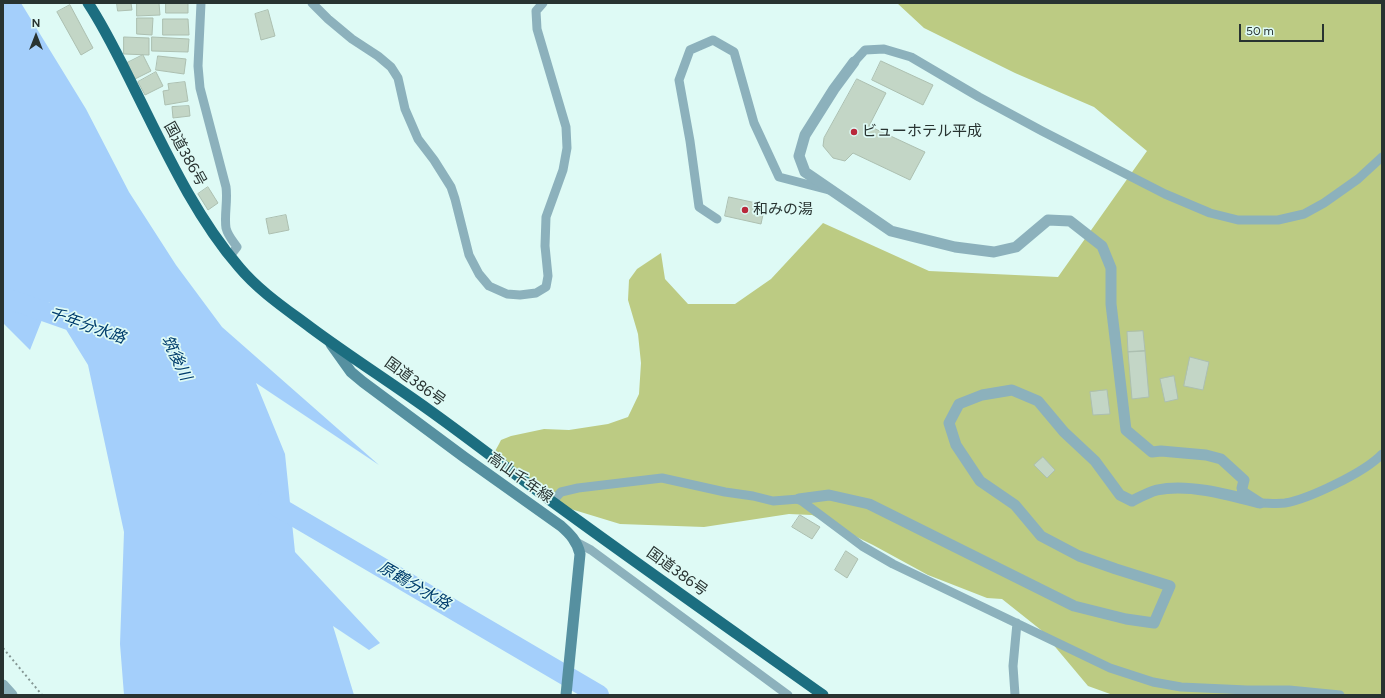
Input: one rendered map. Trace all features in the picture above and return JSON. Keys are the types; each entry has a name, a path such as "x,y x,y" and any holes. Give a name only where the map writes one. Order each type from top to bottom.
{"highway":[{"name":"国道386号","path":"88,3 112,43 159,139 179,176 216,238 242,271 278,304 468,438 552,502 823,695"}],"main road":[{"name":"高山千年線","path":"329,341 351,372 363,382 571,534 576,542 580,554 566,695"}],"street":[{"path":"201,3 198,66 200,88 204,107 224,174 226,187 226,228 229,236 237,247 230,256"},
{"path":"312,3 352,39 378,56 391,67 398,78 405,109 418,139 434,160 451,187 469,255 479,274 489,286 507,294 520,295 536,293 546,287 548,276 545,246 546,217 563,170 567,148 566,127 537,29 536,11 543,3"},
{"path":"717,219 699,207 690,141 679,80 690,50 713,40 734,52 754,123 779,177 834,192"},
{"path":"1260,503 1243,492 1242,488 1244,480 1221,459 1206,455 1161,451 1152,452 1126,430 1111,304 1111,268 1102,246 1070,221 1048,220 1016,247 994,252 955,247 891,231 805,172 798,156 805,135 834,89 865,50 884,49 911,57 979,97 1042,131 1165,194 1210,212 1238,220 1278,220 1304,214 1324,203 1358,179 1382,157"},
{"path":"552,502 561,492 578,488 662,478 773,501 829,495 870,504 1074,606 1126,619 1154,622 1170,586 1079,556 1041,536 1015,505 980,481 956,445 949,423 959,404 982,395 1012,390 1038,401 1064,432 1095,461 1120,495 1132,501 1157,490 1182,488 1226,493 1260,503 1285,503 1316,493 1354,474 1382,454"},
{"path":"798,499 862,546 893,564 1110,668 1153,682 1181,687 1289,690 1340,695"},
{"path":"576,542 591,550 788,695"},
{"path":"1015,695 1013,666 1017,623"},
{"path":"3,685 12,695"}],"path":[{"path":"3,648 42,695"}],"green space":[{"path":"897,3 1382,3 1382,695 1113,695 1088,686 1041,630 1002,599 987,598 928,575 873,545 812,515 789,514 704,527 620,524 561,506 514,477 496,468 494,464 494,453 501,440 511,436 544,429 569,430 608,424 628,417 639,394 641,363 638,334 628,300 629,280 637,269 661,253 665,279 688,304 735,304 771,279 823,223 929,271 1058,277 1147,151 1094,107 1015,73 924,28"}],"water":[{"name":"筑後川","path":"3,3 21,3 86,109 129,192 176,265 222,327 379,465 256,383 285,454 295,552 380,643 369,650 333,626 354,695 124,695 120,644 124,532 88,365 49,302 30,350 3,323"}],"building":[{"path":"117,3 131,3 132,10 118,11"},
{"path":"137,3 159,3 160,15 137,16"},
{"path":"166,3 188,3 188,13 166,13"},
{"path":"70,5 93,48 81,55 57,12"},
{"path":"268,10 275,36 261,40 255,14"},
{"path":"137,18 153,18 152,35 137,34"},
{"path":"163,19 188,19 189,35 163,35"},
{"path":"124,37 149,38 149,55 124,54"},
{"path":"152,37 189,39 188,52 152,51"},
{"path":"143,55 151,71 135,79 127,63"},
{"path":"158,56 186,59 184,74 156,70"},
{"path":"881,61 933,85 923,105 872,80"},
{"path":"156,72 163,86 145,95 138,82"},
{"name":"ビューホテル平成","path":"857,79 886,93 869,126 925,152 910,180 853,153 845,161 833,158 823,146 824,138"},
{"path":"185,82 188,101 165,105 163,91 169,90 168,84"},
{"path":"189,106 190,116 173,118 172,107"},
{"path":"208,187 218,203 208,210 198,194"},
{"name":"和みの湯","path":"729,197 765,205 761,224 725,216"},
{"path":"286,215 289,230 269,234 266,219"},
{"path":"1143,331 1145,351 1128,352 1127,332"},
{"path":"1145,351 1149,397 1132,399 1128,352"},
{"path":"1190,357 1209,362 1203,390 1184,386"},
{"path":"1174,376 1178,399 1165,402 1160,379"},
{"path":"1107,390 1110,414 1093,415 1090,392"},
{"path":"1043,457 1055,470 1047,478 1034,465"},
{"path":"800,515 820,527 812,539 792,527"},
{"path":"846,551 858,559 847,578 835,570"}],"waterway":[{"name":"千年分水路","path":"3,297 83,325"},
{"name":"原鶴分水路","path":"268,501 599,695"}],"place":[{"name":"ビューホテル平成","path":"854,132"},
{"name":"和みの湯","path":"745,210"}]}
